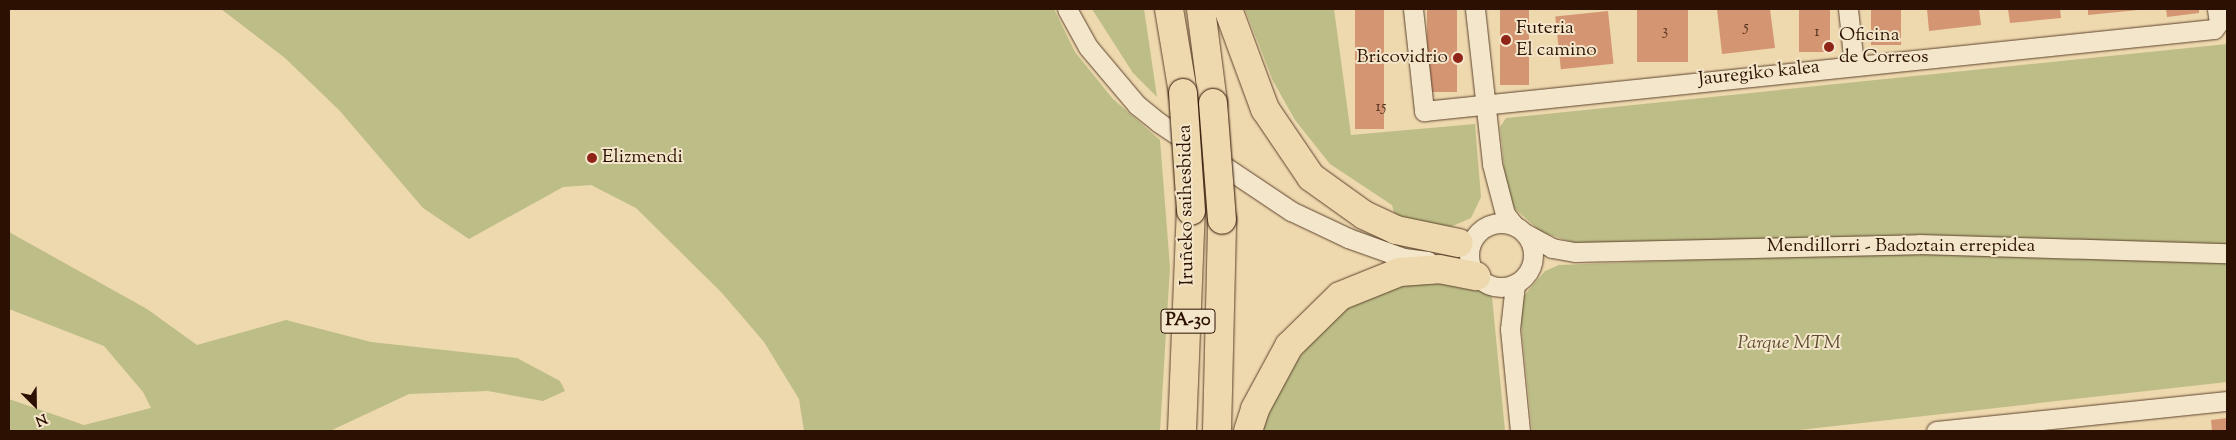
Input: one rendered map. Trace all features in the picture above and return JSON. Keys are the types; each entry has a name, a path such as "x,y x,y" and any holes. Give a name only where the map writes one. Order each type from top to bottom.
{"highway":[{"path":"1165,9 1176,49"},
{"name":"Iruñeko saihesbidea","path":"1169,9 1183,93 1191,210 1182,431"},
{"name":"Iruñeko saihesbidea","path":"1201,9 1211,67 1222,220 1217,431"},
{"path":"1211,67 1214,9"},
{"path":"1228,9 1265,109 1312,177 1364,216 1471,262"},
{"path":"1248,431 1255,409 1289,346 1340,296 1374,279 1409,270 1439,268 1471,262"}],"street":[{"path":"1067,9 1088,47 1137,104 1158,122 1291,211 1384,250 1433,250 1471,262 1504,288 1515,284 1533,263 1533,248 1503,208 1492,164 1475,9"},
{"name":"Jauregiko kalea","path":"1413,9 1424,111 2214,29 2219,22 2218,9"},
{"path":"1848,9 1854,65"},
{"path":"1471,262 1486,226 1492,164"},
{"path":"1486,226 1520,230"},
{"name":"Mendillorri - Badoztain errepidea","path":"1520,230 1552,248 1575,252 1919,244 2227,253"},
{"name":"Mendillorri - Badoztain errepidea","path":"1533,263 1575,252"},
{"path":"1471,262 1497,298 1510,329"},
{"path":"1515,284 1510,329 1520,431"},
{"path":"1936,431 2227,401"}],"green space":[{"path":"221,9 1054,9 1075,52 1113,99 1160,140 1170,267 1160,431 804,431 799,399 764,342 722,293 636,208 591,185 563,187 469,239 423,208 339,110 285,58"},
{"path":"1092,9 1144,9 1157,97 1133,73"},
{"path":"1245,9 1334,9 1351,135 1475,124 1481,197 1471,218 1448,228 1395,216 1392,205 1330,164 1295,120 1273,81"},
{"path":"2227,44 2227,245 1882,237 1575,243 1541,232 1511,205 1506,189 1500,127 1506,118"},
{"path":"9,232 147,309 197,345 286,320 371,342 517,358 560,381 565,391 543,401 488,391 409,394 330,431 9,431 9,399 84,425 151,408 143,392 104,346 9,309"},
{"name":"Parque MTM","path":"1881,253 2227,263 2227,382 1790,431 1532,431 1520,313 1523,297 1545,271 1559,265"},
{"path":"1414,277 1474,283 1492,297 1505,431 1262,431 1283,379 1331,316 1372,292"}],"building":[{"path":"1355,9 1384,9 1384,129 1355,129"},
{"path":"1427,9 1457,9 1457,92 1427,92"},
{"path":"1500,9 1529,9 1529,85 1500,85"},
{"path":"1637,9 1688,9 1688,62 1637,62"},
{"path":"1717,9 1770,9 1775,48 1722,54"},
{"path":"1799,9 1830,9 1830,52 1799,52"},
{"path":"1871,9 1901,9 1901,45 1871,45"},
{"path":"1927,9 1979,9 1981,25 1929,31"},
{"path":"2008,9 2060,9 2061,18 2010,23"},
{"path":"2088,9 2138,9 2138,10 2088,15"},
{"path":"2166,9 2199,9 2199,13 2167,17"},
{"path":"1608,11 1614,64 1561,69 1555,17"},
{"path":"2227,418 2227,431 2212,431 2211,420"}],"place":[{"name":"Futeria El camino","path":"1506,40"},
{"name":"Oficina de Correos","path":"1829,47"},
{"name":"Bricovidrio","path":"1458,58"},
{"name":"Elizmendi","path":"592,158"}]}
